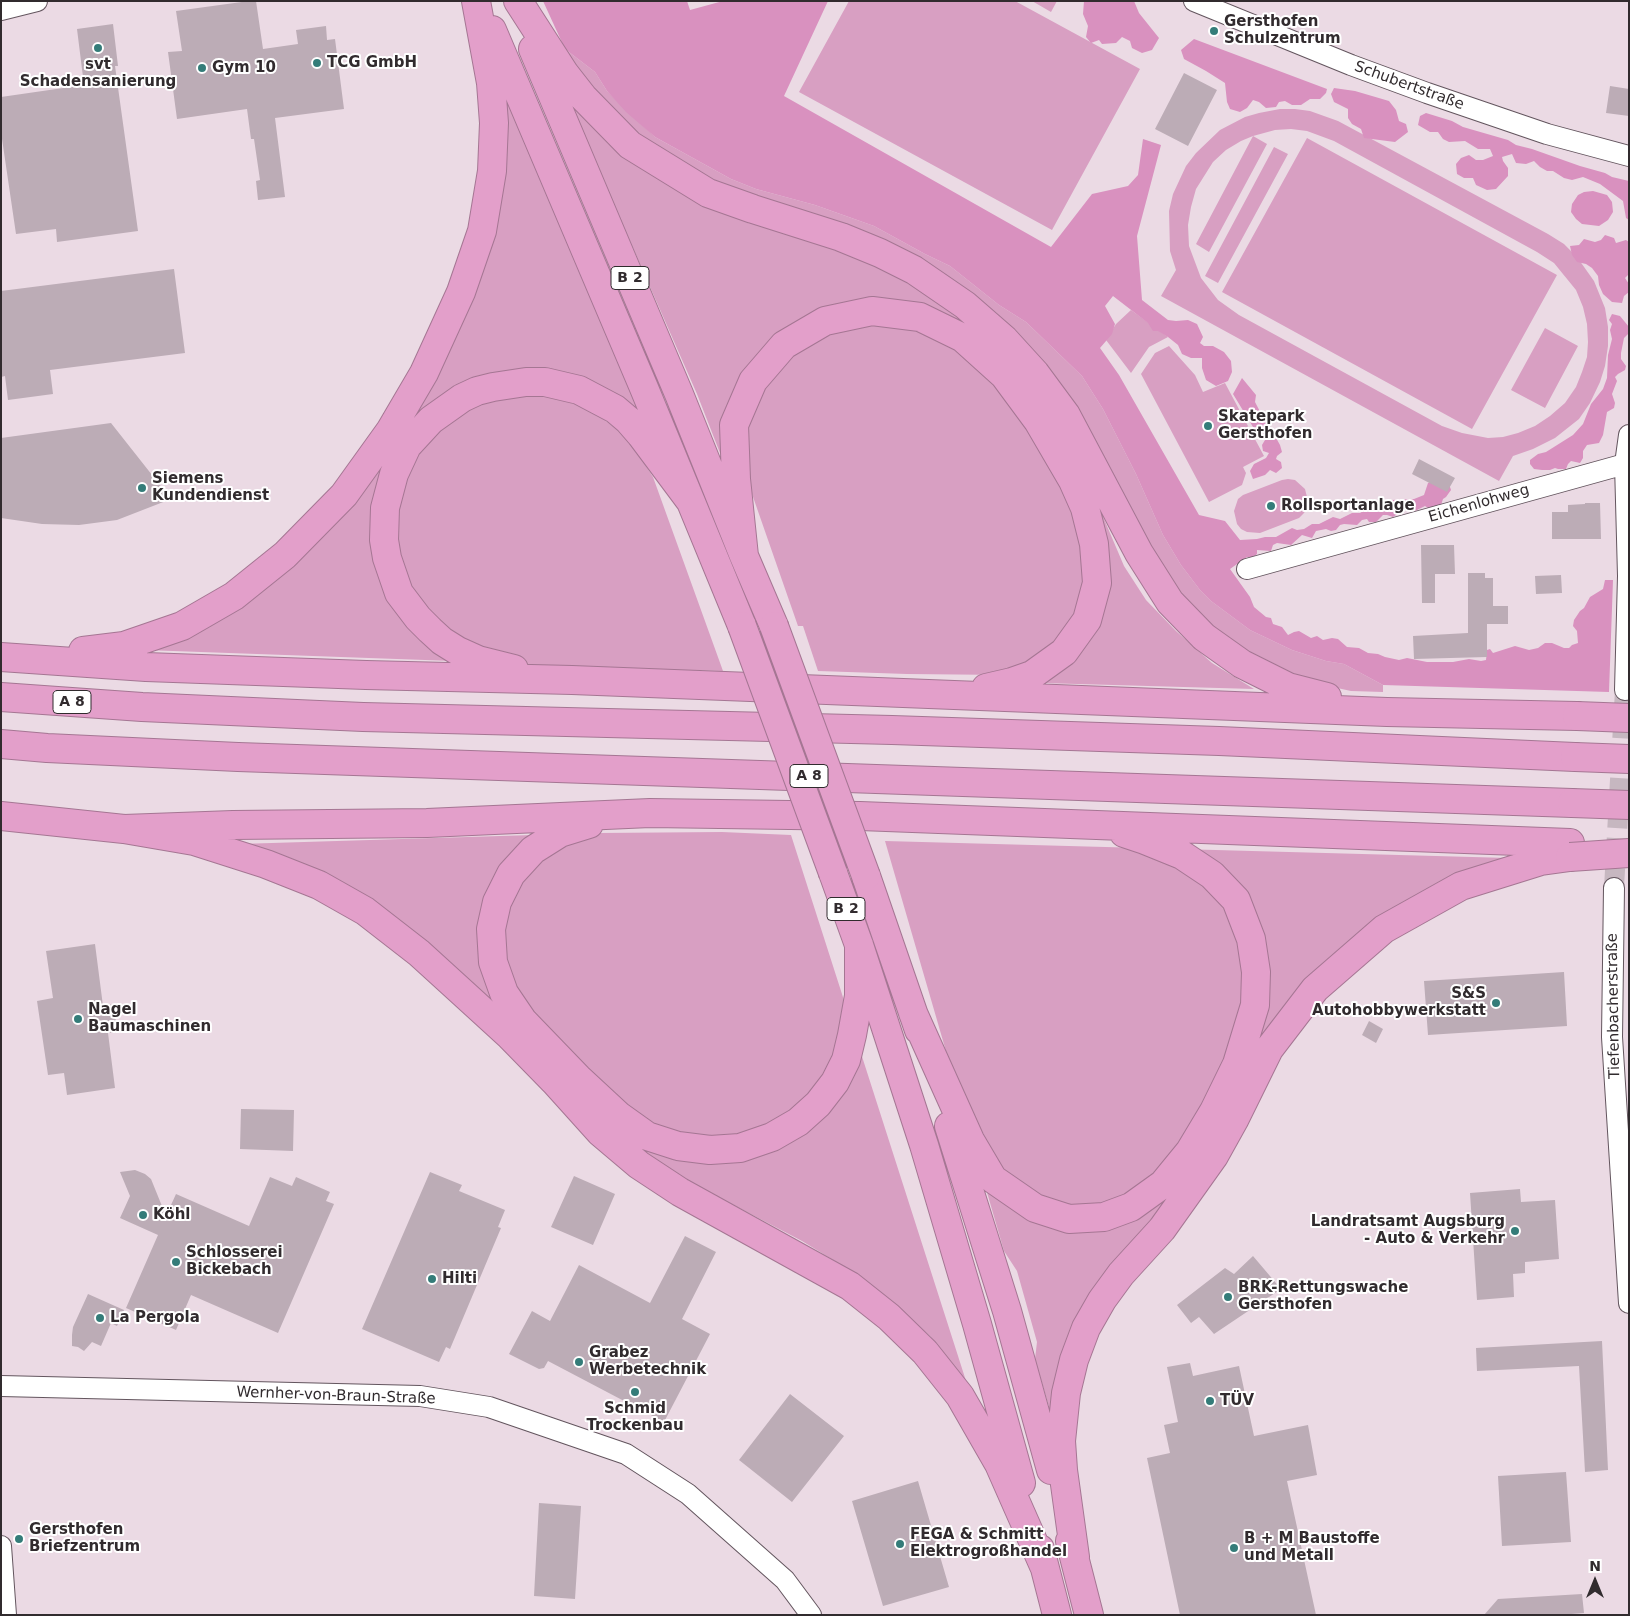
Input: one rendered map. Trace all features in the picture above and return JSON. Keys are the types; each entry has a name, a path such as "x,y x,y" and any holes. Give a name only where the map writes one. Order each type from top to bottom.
{"highway":[{"path":"14,658 124,646 182,626 234,596 285,555 344,496 390,431 424,373 461,292 482,231 492,171 494,123 491,83 476,1"},
{"name":"B 2","path":"480,1 644,388 742,626 859,945"},
{"name":"B 2","path":"513,1 679,394 774,626 866,876 913,1013"},
{"path":"518,1 565,74 584,97 630,145 708,192 752,210 841,237 914,270 965,304 1004,339 1035,373 1066,415 1139,553 1170,602 1204,637 1242,664 1288,687 1387,712"},
{"path":"744,556 736,478 734,425 753,381 784,345 826,321 872,312 920,317 963,338 1004,375 1038,421 1073,481 1085,508 1094,544 1097,583 1086,620 1064,652 1032,675 1012,682 967,692 942,694"},
{"path":"572,680 478,660 458,651 442,641 430,630 399,593 387,558 384,540 385,508 394,474 407,446 431,420 462,398 477,391 526,382 545,382 579,390 614,409 628,420 691,502"},
{"path":"14,658 146,667 572,680 1387,712 1629,718"},
{"name":"A 8","path":"1,697 142,707 363,717 1219,741 1629,759"},
{"name":"A 8","path":"1,744 247,758 1629,805"},
{"path":"650,813 583,825 560,833 533,850 511,874 497,902 491,929 493,962 504,993 523,1022 578,1078 619,1116 647,1136 678,1146 710,1150 740,1148 772,1137 798,1122 818,1104 835,1082 846,1060 859,996 859,945"},
{"path":"124,829 233,825 427,823 650,813 860,816 1094,824 1629,853"},
{"path":"1,816 124,829 194,841 266,864 318,885 365,911 419,953 510,1036 600,1132 639,1165 680,1192 850,1286 881,1311 925,1352 960,1396 999,1464 1044,1566"},
{"path":"913,1013 970,1140 993,1180 1035,1208 1069,1219 1104,1217 1131,1207 1163,1184 1190,1151 1209,1119 1237,1064 1255,1005 1256,972 1251,939 1236,900 1212,875 1182,855 1145,840 1094,824"},
{"path":"1075,1558 1060,1441 1066,1393 1074,1360 1086,1328 1102,1300 1121,1274 1162,1229 1214,1156 1269,1049 1315,989 1384,928 1461,886 1570,850 1629,847"},
{"path":"859,945 924,1145 977,1324 1056,1615"},
{"path":"913,1013 1007,1311 1075,1558 1088,1615"}],"street":[{"path":"1,10 37,1"},
{"name":"Schubertstraße","path":"1194,1 1352,65 1427,93 1547,134 1629,156"},
{"path":"1625,690 1628,576 1625,464 1629,435"},
{"name":"Eichenlohweg","path":"1247,569 1625,464"},
{"name":"Tiefenbacherstraße","path":"1614,888 1612,1037 1629,1303"},
{"name":"Wernher-von-Braun-Straße","path":"1,1386 420,1396 489,1407 626,1454 688,1494 785,1580 811,1615"},
{"path":"1,1546 6,1615"}],"shaded area":[{"path":"543,1 687,1 690,10 723,1 828,1 784,96 1051,247 1092,194 1128,186 1138,175 1143,139 1161,145 1137,236 1142,300 1168,320 1188,320 1197,324 1203,337 1200,343 1204,346 1213,346 1224,352 1231,361 1232,372 1228,381 1216,386 1206,380 1202,368 1202,358 1191,358 1182,354 1178,345 1158,331 1153,331 1148,323 1113,296 1105,306 1115,324 1112,334 1100,348 1119,375 1199,515 1225,521 1240,540 1257,539 1276,537 1292,528 1297,530 1304,529 1312,524 1319,524 1333,517 1340,519 1352,513 1360,513 1372,506 1386,506 1392,500 1414,499 1424,495 1428,483 1434,480 1449,484 1451,490 1443,499 1441,505 1436,507 1428,508 1425,506 1415,511 1408,508 1393,517 1383,515 1376,522 1369,522 1367,519 1362,520 1357,525 1344,524 1340,525 1336,530 1316,531 1312,538 1302,535 1291,545 1277,543 1273,545 1271,551 1257,550 1257,554 1252,558 1247,557 1230,569 1250,597 1254,607 1266,617 1271,618 1273,624 1282,627 1288,635 1299,631 1311,638 1317,636 1323,640 1338,639 1347,647 1359,648 1368,653 1399,660 1407,658 1427,662 1453,662 1469,659 1481,661 1486,660 1487,650 1490,649 1493,653 1515,646 1529,650 1538,648 1545,643 1569,648 1578,643 1577,631 1573,626 1574,620 1590,597 1603,589 1605,580 1613,580 1609,692 1383,685 1344,664 1326,661 1292,650 1250,630 1211,601 1181,565 1163,535 1136,474 1103,409 1082,376 1026,322 999,305 950,266 874,226 815,205 756,189 731,179 655,137 626,112 607,91 595,72 565,49"},
{"path":"849,1 1015,1 1140,69 1052,230 799,92"},
{"path":"1032,1 1057,1 1051,12"},
{"path":"1084,1 1134,1 1139,13 1159,38 1152,50 1142,53 1132,48 1130,41 1122,37 1116,43 1102,44 1099,40 1091,43 1086,37 1088,26 1083,14"},
{"path":"1194,39 1327,89 1326,93 1320,99 1310,99 1301,105 1292,105 1285,101 1279,102 1276,107 1266,108 1253,100 1247,108 1240,112 1230,109 1227,102 1225,83 1184,59 1181,50"},
{"path":"565,49 595,72 607,91 655,137 731,179 756,189 815,205 874,226 950,266 999,305 1026,322 1082,376 1103,409 1136,474 1163,535 1181,565 1200,590 1211,601 1250,630 1292,650 1326,661 1344,664 1383,685 1383,692 1351,691 1319,684 1265,667 1188,612 973,298 717,186 629,133 590,88"},
{"path":"498,71 646,428 561,374 420,416 377,555 453,661 145,650 291,563 479,267"},
{"path":"1334,88 1355,91 1389,101 1396,110 1399,121 1406,124 1408,132 1395,142 1364,138 1361,129 1352,124 1348,118 1348,109 1334,102 1331,94"},
{"path":"565,93 624,155 848,252 915,284 971,328 929,311 785,331 755,357 733,393 724,422 720,453 697,394"},
{"path":"1280,109 1295,109 1310,111 1338,121 1564,244 1577,257 1594,281 1605,308 1608,327 1608,346 1600,382 1590,403 1579,419 1555,438 1513,456 1499,481 1161,296 1176,270 1170,251 1169,211 1173,194 1186,166 1196,153 1220,130 1245,117","holes":["1275,130 1307,131 1334,141 1554,263 1576,290 1587,324 1587,357 1576,387 1565,403 1535,426 1518,433 1488,438 1462,433 1442,426 1239,315 1218,300 1201,278 1189,246 1188,225 1196,189 1213,162 1226,150 1253,136"]},
{"path":"1426,113 1452,121 1463,127 1508,140 1516,145 1629,181 1629,220 1626,218 1623,201 1600,184 1583,177 1572,180 1564,178 1553,171 1547,171 1534,161 1526,164 1516,163 1512,154 1502,157 1508,168 1508,176 1496,189 1487,190 1476,185 1473,178 1464,178 1457,174 1456,164 1461,158 1469,155 1476,160 1483,160 1493,156 1490,149 1478,149 1465,141 1449,142 1443,139 1438,132 1430,132 1418,125 1420,116"},
{"path":"1253,136 1267,144 1209,252 1196,244"},
{"path":"1307,138 1557,275 1472,429 1222,292"},
{"path":"1274,147 1288,154 1218,283 1205,276"},
{"path":"1593,191 1607,195 1612,202 1613,212 1608,220 1599,226 1582,224 1571,212 1572,204 1578,195"},
{"path":"1605,235 1614,238 1616,243 1626,240 1629,242 1629,274 1625,278 1629,284 1629,292 1624,296 1622,303 1612,302 1603,294 1598,276 1592,268 1577,262 1572,255 1570,246 1579,245 1584,239 1595,242 1601,240"},
{"path":"1131,310 1168,337 1149,347 1131,373 1106,340 1116,324"},
{"path":"1612,314 1620,316 1629,327 1629,333 1624,338 1621,353 1621,359 1626,366 1625,370 1615,377 1617,381 1612,394 1615,403 1614,408 1607,412 1603,435 1599,443 1587,445 1583,451 1583,458 1580,463 1571,461 1566,469 1534,469 1530,464 1530,460 1573,435 1583,424 1591,404 1603,389 1607,378 1608,355 1612,339 1610,330 1612,324 1609,320"},
{"path":"890,322 927,331 970,359 998,386 1030,425 1074,510 1085,547 1087,584 1079,616 1050,654 1006,675 818,671 803,626 798,626 752,494 746,449 750,416 766,381 799,347 842,325"},
{"path":"1545,328 1578,346 1545,408 1511,390"},
{"name":"Skatepark Gersthofen","path":"1169,346 1195,375 1203,392 1225,383 1264,456 1243,467 1246,473 1242,485 1209,502 1141,374 1155,353"},
{"path":"1242,378 1256,395 1255,402 1280,445 1282,452 1276,459 1281,462 1282,468 1276,473 1270,470 1265,475 1253,479 1250,471 1254,464 1266,458 1269,453 1263,451 1262,445 1265,440 1261,431 1253,427 1233,394"},
{"path":"548,395 592,410 628,438 653,477 723,671 539,667 493,663 451,644 396,571 399,481 422,441 458,412 502,396"},
{"name":"Rollsportanlage","path":"1288,479 1295,480 1305,489 1308,501 1304,513 1299,518 1260,533 1247,532 1241,529 1237,524 1234,511 1238,499 1243,495"},
{"path":"1093,493 1124,566 1146,600 1176,631 1212,663 1254,689 1042,683 1089,638"},
{"path":"722,832 791,835 967,1384 930,1336 861,1277 802,1241 650,1161 443,961 239,844 598,833"},
{"path":"885,841 1509,858 1374,925 1174,1196 1137,1239 1054,1424 1035,1359 1037,1342 1017,1271 1004,1251"}],"building":[{"path":"256,1 263,49 298,44 296,30 326,26 327,40 335,39 344,109 275,118 285,197 258,200 256,181 260,180 247,109 177,119 168,52 182,51 176,11"},
{"path":"113,24 118,66 115,66 138,231 57,242 56,229 16,234 1,132 1,97 84,85 77,29"},
{"path":"1184,73 1217,90 1188,146 1155,129"},
{"path":"1610,86 1629,89 1629,116 1606,113"},
{"path":"174,269 185,353 50,370 53,394 8,400 5,376 1,377 1,291"},
{"path":"111,423 171,499 117,520 79,525 42,524 1,518 1,438"},
{"path":"1419,459 1455,478 1447,492 1412,474"},
{"path":"1600,503 1601,539 1552,539 1552,512 1568,512 1568,505"},
{"path":"1421,545 1454,545 1455,574 1435,574 1435,603 1422,603"},
{"path":"1468,573 1485,573 1485,578 1493,578 1493,606 1508,606 1508,624 1487,624 1487,657 1414,659 1413,636 1468,633"},
{"path":"1561,575 1562,593 1536,594 1535,576"},
{"name":"Nagel Baumaschinen","path":"95,944 103,1006 114,1004 117,1032 108,1033 115,1088 67,1095 64,1073 48,1075 37,1001 53,998 46,951"},
{"name":"S&S Autohobbywerkstatt","path":"1564,972 1567,1026 1428,1035 1424,981"},
{"path":"1369,1021 1383,1029 1376,1043 1362,1035"},
{"path":"241,1109 294,1110 293,1151 240,1149"},
{"path":"135,1170 151,1179 166,1216 176,1194 249,1226 270,1177 292,1186 296,1177 330,1192 326,1201 334,1204 278,1333 191,1295 176,1330 126,1308 158,1235 120,1218 130,1196 120,1172"},
{"name":"Hilti","path":"430,1172 462,1185 459,1191 505,1210 498,1227 501,1228 450,1349 446,1347 439,1362 362,1329"},
{"path":"574,1176 615,1194 593,1245 551,1227"},
{"name":"Landratsamt Augsburg - Auto & Verkehr","path":"1520,1189 1521,1202 1555,1200 1559,1259 1525,1262 1525,1273 1513,1274 1514,1297 1477,1300 1470,1193"},
{"path":"685,1236 716,1252 682,1319 710,1334 664,1422 548,1361 544,1368 539,1369 509,1354 532,1311 550,1321 579,1265 650,1303"},
{"name":"BRK-Rettungswache Gersthofen","path":"1253,1256 1281,1289 1214,1334 1199,1317 1191,1323 1177,1305 1225,1268 1234,1274"},
{"name":"La Pergola","path":"88,1294 124,1310 117,1326 111,1323 101,1346 92,1342 84,1351 72,1346 72,1335 73,1327"},
{"path":"1602,1341 1608,1470 1585,1472 1579,1366 1477,1371 1476,1348"},
{"name":"B + M Baustoffe und Metall","path":"1190,1363 1193,1376 1239,1366 1254,1436 1308,1425 1317,1475 1287,1481 1316,1615 1180,1615 1147,1458 1170,1453 1164,1425 1178,1422 1167,1367"},
{"path":"790,1394 844,1436 792,1502 739,1460"},
{"path":"1566,1472 1571,1542 1502,1546 1498,1476"},
{"name":"FEGA & Schmitt Elektrogroßhandel","path":"918,1481 949,1587 883,1606 852,1501"},
{"path":"539,1503 581,1506 575,1599 534,1596"},
{"path":"1582,1594 1584,1613 1484,1615 1498,1599"}],"tunnel":[{"path":"1614,888 1625,690"}],"place":[{"name":"Gersthofen Schulzentrum","path":"1214,31"},
{"name":"svt Schadensanierung","path":"98,48"},
{"name":"TCG GmbH","path":"317,63"},
{"name":"Gym 10","path":"202,68"},
{"name":"Skatepark Gersthofen","path":"1208,426"},
{"name":"Siemens Kundendienst","path":"142,488"},
{"name":"Rollsportanlage","path":"1271,506"},
{"name":"S&S Autohobbywerkstatt","path":"1496,1003"},
{"name":"Nagel Baumaschinen","path":"78,1019"},
{"name":"Köhl","path":"143,1215"},
{"name":"Landratsamt Augsburg - Auto & Verkehr","path":"1515,1231"},
{"name":"Schlosserei Bickebach","path":"176,1262"},
{"name":"Hilti","path":"432,1279"},
{"name":"BRK-Rettungswache Gersthofen","path":"1228,1297"},
{"name":"La Pergola","path":"100,1318"},
{"name":"Grabez Werbetechnik","path":"579,1362"},
{"name":"Schmid Trockenbau","path":"635,1392"},
{"name":"TÜV","path":"1210,1401"},
{"name":"Gersthofen Briefzentrum","path":"19,1539"},
{"name":"FEGA & Schmitt Elektrogroßhandel","path":"900,1544"},
{"name":"B + M Baustoffe und Metall","path":"1234,1548"}]}
